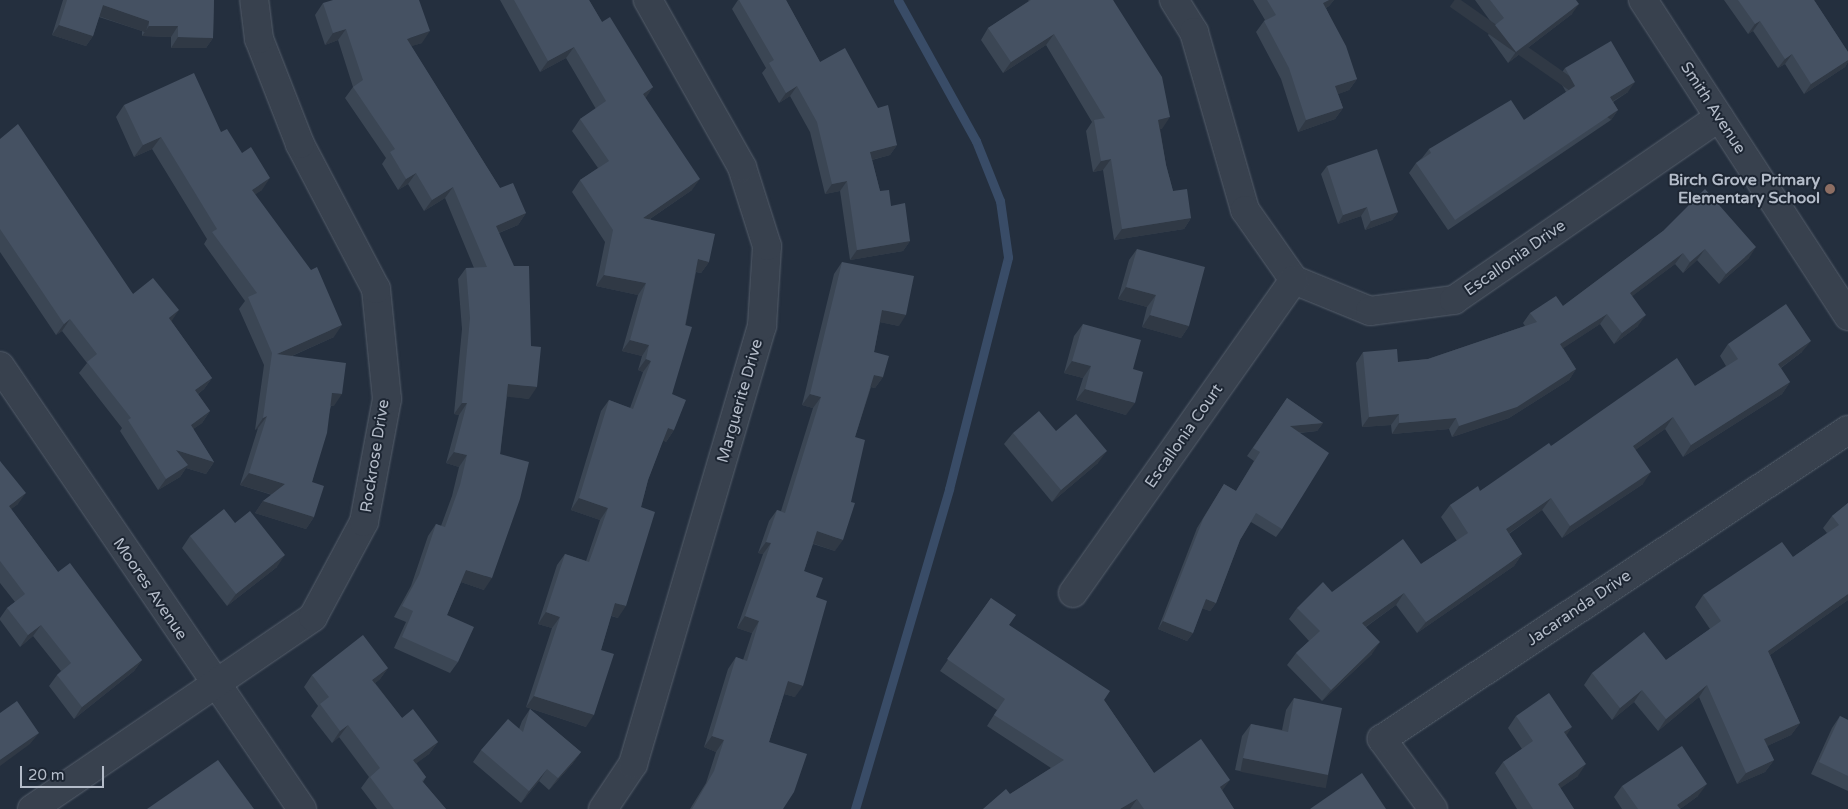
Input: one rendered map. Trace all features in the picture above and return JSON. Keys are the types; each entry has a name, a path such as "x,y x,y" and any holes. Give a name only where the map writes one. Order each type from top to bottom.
{"street":[{"name":"Rockrose Drive","path":"32,809 216,687 312,617 364,522 387,399 376,289 300,144 259,39 254,0"},
{"name":"Marguerite Drive","path":"603,809 633,764 762,326 767,246 742,167 648,0"},
{"path":"1174,0 1194,32 1245,210 1294,280"},
{"name":"Smith Avenue","path":"1643,0 1848,316"},
{"name":"Escallonia Drive","path":"1294,280 1370,311 1454,300 1719,117"},
{"name":"Escallonia Court","path":"1073,593 1294,280"},
{"name":"Moores Avenue","path":"0,366 216,687 302,809"},
{"name":"Jacaranda Drive","path":"1433,809 1382,739 1848,430"}],"building":[{"path":"67,0 214,0 213,38 178,37 178,26 149,26 149,21 103,5 93,36 59,25"},
{"path":"333,0 419,0 430,31 407,39 500,188 513,183 526,213 496,226 514,266 529,266 531,346 541,347 537,387 508,384 500,454 529,462 520,499 492,578 466,570 447,615 474,627 458,662 402,637 413,611 402,606 419,575 436,524 445,527 460,485 467,455 454,452 467,403 462,403 470,318 466,268 487,267 453,187 432,200 416,173 406,179 390,152 395,149 353,87 363,80 346,29 333,33 323,3"},
{"path":"514,0 589,0 602,22 610,17 653,87 643,94 700,179 643,218 715,234 709,262 698,259 685,325 692,327 672,394 686,400 674,430 668,428 648,480 641,507 655,512 626,606 615,603 601,650 614,654 594,715 534,696 560,617 546,612 565,554 589,562 608,508 579,498 609,400 633,409 651,361 646,359 649,345 630,340 646,283 604,275 613,230 580,180 609,161 580,119 606,101 574,47 548,61"},
{"path":"739,0 786,0 820,62 845,48 878,108 888,105 897,145 870,152 880,191 889,190 891,206 905,203 910,241 857,250 847,181 832,184 817,122 797,86 786,93 769,63 774,60"},
{"path":"1031,0 1113,0 1162,77 1170,117 1158,120 1166,165 1173,191 1187,189 1191,218 1122,229 1111,159 1101,161 1094,120 1105,118 1054,34 1011,62 988,28"},
{"path":"1267,0 1329,0 1323,3 1346,46 1357,79 1335,86 1343,108 1306,120 1289,68 1264,21 1276,15"},
{"path":"1490,0 1576,0 1579,4 1516,52 1495,25 1504,18"},
{"path":"1738,0 1814,0 1848,52 1848,60 1811,84 1792,54 1785,59 1760,21 1755,24"},
{"path":"1611,41 1635,82 1610,97 1618,110 1455,220 1416,163 1431,153 1429,149 1511,100 1524,120 1575,86 1565,68"},
{"path":"194,73 221,132 227,129 242,153 251,147 270,178 252,190 311,270 317,267 342,325 277,354 346,363 342,394 332,393 327,433 312,482 324,486 314,517 263,501 285,484 249,473 267,416 263,418 272,353 248,297 257,293 212,232 217,229 161,137 143,145 124,105"},
{"path":"18,124 133,294 153,278 179,310 169,318 212,378 195,390 210,411 191,425 214,462 176,450 188,465 166,479 128,420 131,418 87,362 97,354 70,319 64,324 0,229 0,139"},
{"path":"1377,149 1398,212 1371,221 1367,207 1343,215 1327,166"},
{"path":"1705,189 1756,247 1726,274 1705,249 1690,262 1683,253 1630,293 1646,315 1622,333 1607,314 1560,344 1576,369 1517,407 1459,426 1456,418 1399,423 1399,414 1369,417 1363,352 1397,349 1398,362 1428,359 1537,322 1530,313 1556,296 1563,306 1663,231"},
{"path":"1137,249 1205,267 1189,326 1150,315 1156,295 1126,287"},
{"path":"842,262 914,276 906,315 882,310 874,352 889,356 883,377 874,375 855,437 865,440 851,502 855,503 843,540 817,531 804,571 823,578 816,597 827,601 803,686 788,681 769,742 807,754 794,792 783,809 692,809 714,771 724,740 712,736 736,657 747,661 759,621 745,616 771,543 766,542 777,510 785,513 821,397 810,394"},
{"path":"1786,304 1811,341 1778,364 1790,382 1691,445 1673,417 1633,446 1651,472 1570,526 1551,498 1506,529 1522,554 1426,622 1404,593 1362,623 1380,642 1331,690 1296,653 1320,631 1297,608 1323,582 1332,592 1403,539 1421,564 1468,533 1450,505 1478,486 1480,491 1549,443 1551,446 1677,358 1695,386 1738,359 1728,344"},
{"path":"1083,324 1141,340 1133,369 1143,372 1135,403 1085,389 1091,366 1072,361"},
{"path":"1287,398 1323,423 1290,426 1329,453 1282,529 1256,513 1240,540 1216,603 1206,599 1193,633 1163,621 1203,519 1224,484 1236,491 1260,452 1253,448"},
{"path":"1039,411 1056,431 1076,414 1107,451 1061,490 1013,433"},
{"path":"0,461 26,493 9,506 58,572 70,563 142,660 82,707 57,675 71,663 41,625 28,635 7,608 25,594 0,561"},
{"path":"1848,503 1848,594 1768,651 1800,723 1764,739 1774,760 1746,773 1707,685 1666,719 1642,690 1620,708 1592,673 1644,632 1666,660 1721,621 1703,595 1782,542 1793,557 1839,525 1832,516"},
{"path":"224,509 235,523 250,511 285,555 236,594 190,536"},
{"path":"991,598 1016,615 1009,625 1110,691 1104,700 1154,773 1201,739 1230,780 1220,787 1234,809 1144,809 1137,799 1120,809 983,809 1006,789 1010,794 1064,760 994,715 1005,699 947,659"},
{"path":"363,635 388,668 372,680 402,718 413,709 438,742 413,760 426,777 422,781 446,809 394,809 370,777 380,768 348,725 340,731 320,704 329,697 312,675"},
{"path":"1549,693 1572,727 1564,732 1586,764 1558,784 1574,809 1533,809 1503,762 1533,741 1516,716"},
{"path":"1294,698 1342,708 1328,775 1243,758 1251,724 1288,732"},
{"path":"17,701 39,733 0,760 0,713"},
{"path":"530,709 581,752 558,778 547,769 529,791 481,750 508,719 523,732"},
{"path":"1840,716 1848,720 1848,776 1819,762"},
{"path":"1682,746 1707,784 1677,805 1680,809 1638,809 1622,786"},
{"path":"218,760 254,809 147,809"},
{"path":"1362,773 1386,809 1310,809"}],"waterway":[{"path":"855,809 949,489 1008,257 1000,201 976,141 898,0"}],"place":[{"name":"Birch Grove Primary Elementary School","path":"1830,189"}]}
